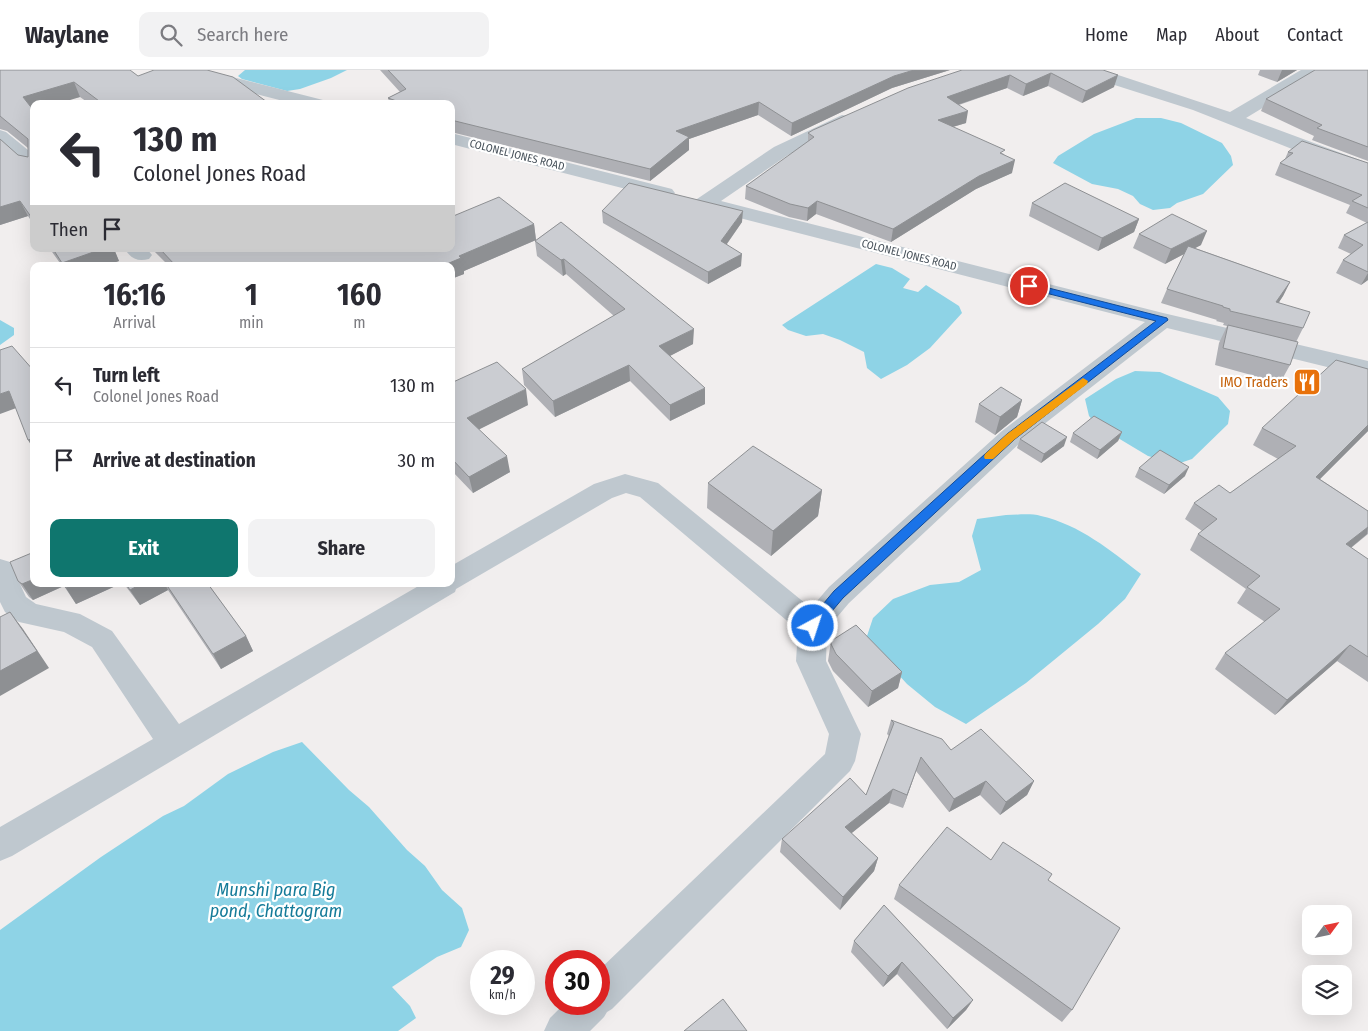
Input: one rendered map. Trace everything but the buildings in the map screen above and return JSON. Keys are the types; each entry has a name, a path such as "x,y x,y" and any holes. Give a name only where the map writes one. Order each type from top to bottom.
{"street":[{"path":"185,70 301,100"},
{"path":"1086,70 1199,106 1304,147 1368,169"},
{"path":"1116,80 1140,70"},
{"path":"1231,118 1313,70"},
{"path":"704,203 804,137 862,112"},
{"path":"0,136 30,162"},
{"name":"COLONEL JONES ROAD","path":"455,139 1163,320 1368,370"},
{"path":"610,985 839,762 845,734 811,661 813,626 839,594 1011,437 1163,320"},
{"path":"455,578 603,491 625,483 649,490 813,626"},
{"path":"0,570 15,604 30,614 70,622 102,639 174,743"},
{"path":"0,845 440,587"},
{"path":"564,1031 580,1015"}],"water":[{"path":"245,70 347,70 300,89 287,91 242,79 238,76"},
{"path":"1136,118 1161,118 1181,123 1222,143 1231,156 1233,165 1203,194 1177,203 1170,208 1153,210 1140,204 1133,196 1118,189 1092,184 1053,163 1058,156 1094,134"},
{"path":"876,264 892,268 910,279 903,288 918,292 926,285 959,306 962,313 930,348 907,365 881,379 867,368 864,352 823,334 806,336 788,330 782,325"},
{"path":"0,320 14,328 14,335 0,345"},
{"path":"1135,371 1160,372 1218,397 1230,411 1228,424 1192,459 1177,464 1148,456 1098,426 1089,416 1085,399 1116,379"},
{"path":"1006,515 1037,515 1069,525 1094,539 1141,574 1125,599 1098,624 1026,683 966,724 935,707 907,684 866,639 873,618 893,599 930,585 959,582 981,570 972,536 977,519"},
{"name":"Munshi para Big pond, Chattogram","path":"302,742 349,790 369,807 407,850 425,866 442,890 462,908 469,930 461,947 437,957 392,987 410,1006 416,1018 398,1031 0,1031 0,930 101,857 163,816 184,806 228,774 273,752"}],"slow traffic":[{"path":"989,457 1011,437 1083,381"}],"place":[{"name":"IMO Traders","path":"1307,382"}],"route":[{"path":"813,626 839,594 1011,437 1163,320 1029,286"}]}
